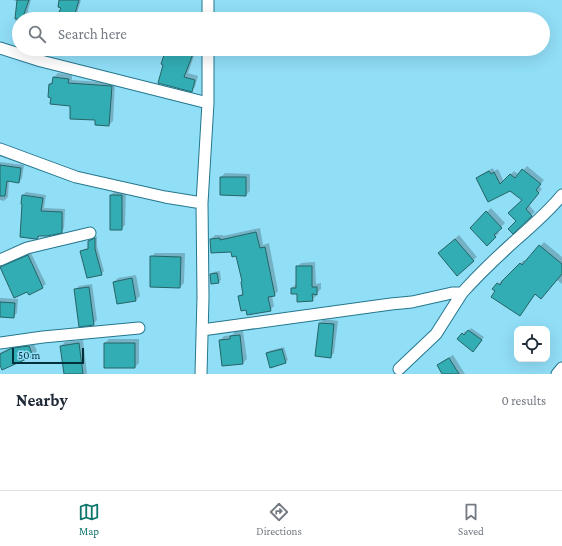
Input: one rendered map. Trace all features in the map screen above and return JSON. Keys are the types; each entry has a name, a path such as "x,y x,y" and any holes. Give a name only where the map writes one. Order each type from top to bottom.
{"street":[{"path":"208,0 208,12"},
{"path":"0,48 12,52"},
{"path":"25,56 208,104"},
{"path":"201,374 204,297 202,203 208,104 208,56"},
{"path":"0,149 76,177 165,197 202,203"},
{"path":"399,369 436,334 462,293 474,280 532,226 562,195"},
{"path":"0,260 27,248 90,233"},
{"path":"202,330 412,302 452,293 462,293"},
{"path":"0,343 43,337 138,328"},
{"path":"557,374 562,368"}],"building":[{"path":"17,0 29,0 25,12 16,12"},
{"path":"59,0 79,0 75,12 59,12 61,8 58,7"},
{"path":"164,56 192,56 184,77 195,80 192,92 158,83 163,65 161,64"},
{"path":"53,77 69,79 68,83 112,86 109,126 95,125 95,120 70,119 70,106 50,104 51,98 48,97 49,84 52,84"},
{"path":"0,165 21,168 19,183 7,181 5,196 0,196"},
{"path":"522,169 541,184 536,190 539,193 526,209 532,216 513,234 508,229 516,221 508,213 522,200 510,191 488,202 476,178 489,171 491,174 494,172 500,184 510,174 515,178"},
{"path":"220,177 246,177 246,196 220,195"},
{"path":"22,195 43,198 41,211 62,212 62,233 38,236 36,239 20,237"},
{"path":"110,195 122,195 122,230 110,230"},
{"path":"486,211 502,228 494,235 496,237 487,246 470,228"},
{"path":"256,232 260,248 265,247 275,296 268,297 271,311 247,315 246,310 241,311 238,296 243,295 242,281 236,256 232,257 231,252 211,253 210,239 220,238 220,240"},
{"path":"95,238 95,249 102,275 87,278 80,251 88,249 88,241"},
{"path":"455,239 474,261 457,276 438,253"},
{"path":"539,245 562,264 562,274 541,299 535,294 520,316 491,297 495,291 492,289 497,283 500,285 520,263 522,265"},
{"path":"28,255 43,288 29,295 27,292 14,298 0,267"},
{"path":"150,256 181,257 180,288 150,287"},
{"path":"296,266 312,266 312,287 317,287 317,295 312,294 313,301 297,302 297,294 291,294 291,288 296,288"},
{"path":"217,273 219,283 211,284 210,274"},
{"path":"132,278 136,301 117,304 113,282"},
{"path":"89,287 94,325 79,327 74,289"},
{"path":"0,302 15,303 14,318 0,317"},
{"path":"319,323 334,324 331,358 315,356"},
{"path":"468,330 482,340 473,352 457,339 462,333 464,335"},
{"path":"240,335 243,364 222,366 219,340 230,339 230,336"},
{"path":"79,343 83,374 64,374 60,346"},
{"path":"104,343 135,343 135,368 104,368"},
{"path":"29,346 33,356 2,370 0,365 0,354 12,348"},
{"path":"282,349 286,363 270,368 266,353"},
{"path":"449,358 459,374 442,374 437,365"}]}
